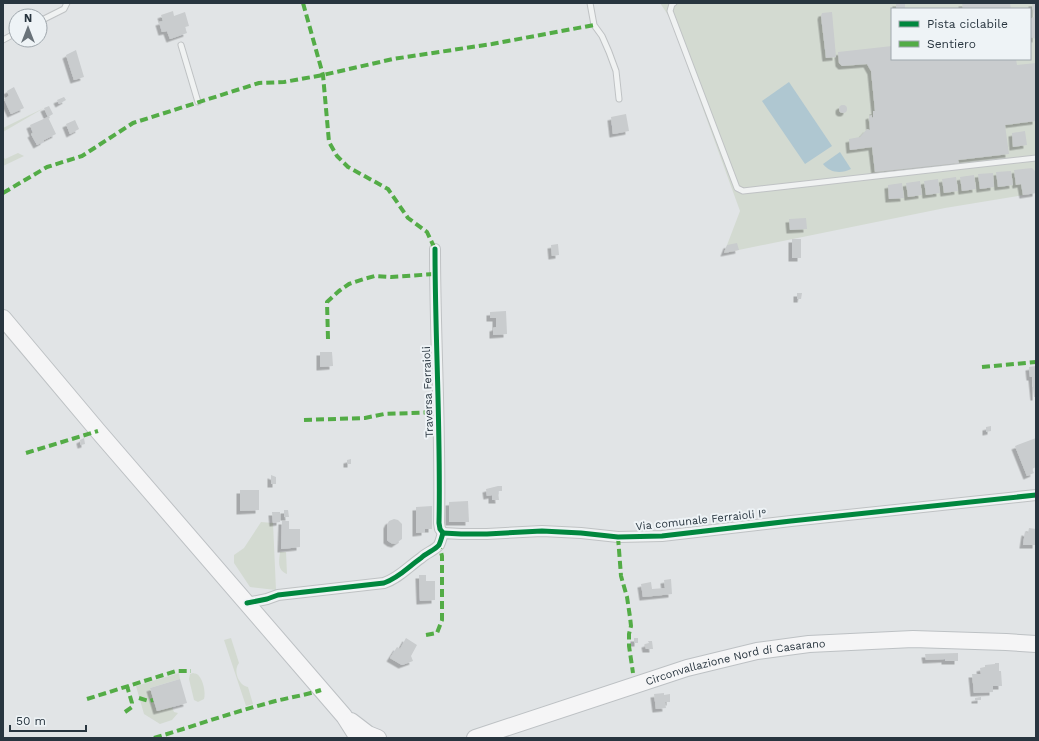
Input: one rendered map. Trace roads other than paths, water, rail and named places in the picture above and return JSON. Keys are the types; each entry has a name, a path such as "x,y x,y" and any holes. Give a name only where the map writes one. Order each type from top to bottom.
{"main road":[{"path":"3,318 103,437 344,716 358,738"},
{"name":"Circonvallazione Nord di Casarano","path":"1006,642 1036,638"},
{"name":"Circonvallazione Nord di Casarano","path":"475,738 687,668 757,651 808,644 913,639 1036,644"},
{"path":"344,716 368,734 378,738"}],"street":[{"name":"Traversa Ferraioli","path":"435,250 440,463 438,523 443,532"},
{"name":"Via comunale Ferraioli I°","path":"443,532 487,534 542,531 581,533 618,538 662,536 791,520 1036,495"},
{"path":"247,603 278,595 384,583 398,577 422,557 436,548 443,532"}],"lane":[{"path":"48,17 64,9 67,3"},
{"path":"590,3 594,25 602,36 616,71 619,99"},
{"path":"674,3 672,4 670,11 737,188 743,191 1036,158"},
{"path":"181,45 198,102"}],"water":[{"path":"789,82 832,146 805,164 762,101"},
{"path":"840,152 851,169 843,172 836,172 832,171 823,164"}]}
